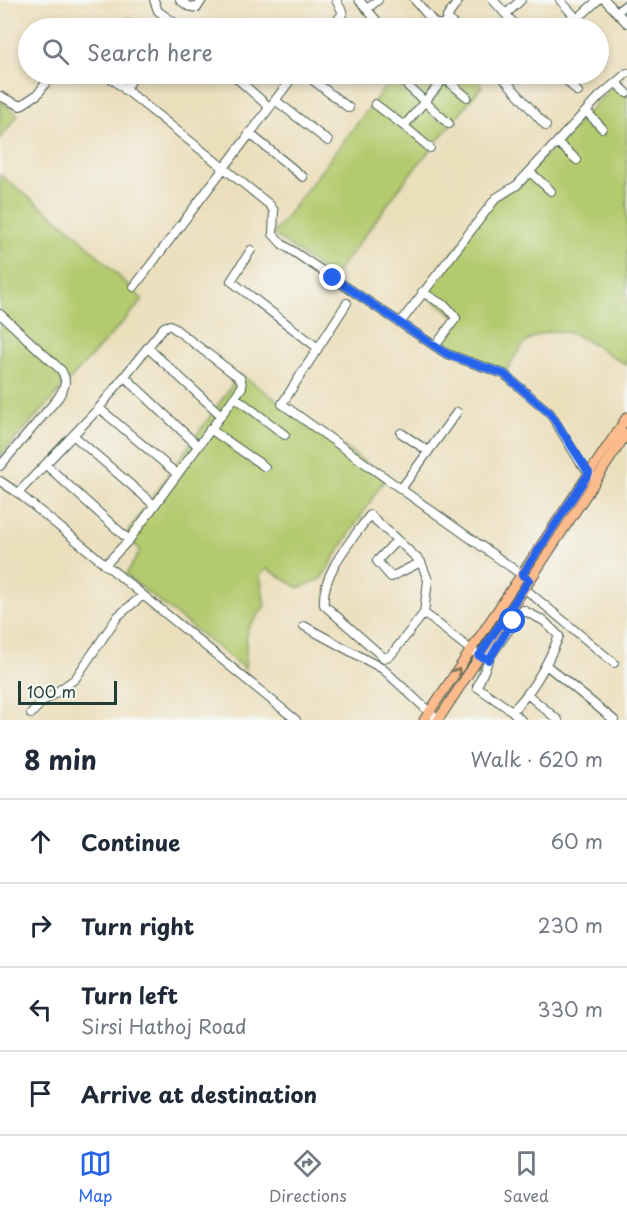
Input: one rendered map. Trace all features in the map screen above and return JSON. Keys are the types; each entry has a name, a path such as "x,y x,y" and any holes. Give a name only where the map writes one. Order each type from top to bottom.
{"main road":[{"path":"438,720 476,654 592,476 623,436 627,417"},
{"path":"427,716 476,654"}],"street":[{"path":"154,0 158,11 168,18"},
{"path":"180,0 193,8 197,8 202,0"},
{"path":"336,0 343,13 339,18"},
{"path":"359,0 375,18"},
{"path":"367,9 378,0"},
{"path":"415,0 430,18"},
{"path":"448,18 450,10 459,0"},
{"path":"493,0 509,18"},
{"path":"506,14 521,0"},
{"path":"560,0 576,18"},
{"path":"578,18 597,0"},
{"path":"605,0 627,23"},
{"path":"617,12 627,4"},
{"path":"400,323 496,198 517,185 586,111 627,73"},
{"path":"0,96 20,106 38,94 45,84"},
{"path":"118,84 270,205 274,211 273,234 282,244 447,354 504,374 539,403 567,437 592,476"},
{"path":"125,90 129,84"},
{"path":"243,84 269,107"},
{"path":"134,287 221,168 288,84"},
{"path":"318,84 349,108"},
{"path":"406,84 449,124"},
{"path":"404,126 439,84"},
{"path":"454,84 467,97"},
{"path":"509,84 546,126"},
{"path":"570,84 578,92"},
{"path":"616,84 627,93"},
{"path":"275,100 328,141"},
{"path":"375,104 430,148"},
{"path":"586,111 602,128"},
{"path":"249,133 303,177"},
{"path":"558,143 577,160"},
{"path":"530,172 551,191"},
{"path":"251,250 231,281 318,348"},
{"path":"422,292 447,307 456,318 436,345"},
{"path":"347,303 282,404 525,581 614,663"},
{"path":"0,314 61,370 66,378 65,387 58,398 0,466"},
{"path":"18,493 99,408 149,349 164,327 170,325 175,327 241,379 242,387 153,504 129,540 105,565"},
{"path":"149,349 221,415"},
{"path":"125,377 197,445"},
{"path":"234,397 285,435"},
{"path":"99,408 176,473"},
{"path":"401,489 457,412"},
{"path":"210,429 265,468"},
{"path":"401,433 428,451"},
{"path":"73,435 153,504"},
{"path":"46,465 129,540"},
{"path":"0,481 18,493 296,720"},
{"path":"370,515 421,562 428,580 424,613 391,655 384,658 324,605 322,590 348,546 370,515"},
{"path":"397,540 377,561 391,577 421,562"},
{"path":"31,714 41,703 75,679 110,625 142,596"},
{"path":"512,711 527,694 546,665 559,636 544,621 523,610 489,660 477,687 512,711 521,720"},
{"path":"424,613 476,654 489,660"},
{"path":"304,626 383,669 427,716 438,720"},
{"path":"546,665 614,720"},
{"path":"527,694 558,720"}],"green space":[{"path":"616,83 627,93 627,365 580,337 555,331 542,333 525,343 504,374 436,345 456,317 422,292 496,198 517,185"},
{"path":"387,84 480,84 482,86 407,178 333,278 273,234"},
{"path":"0,100 18,115 0,139"},
{"path":"0,175 73,231 143,300 0,456"},
{"path":"240,374 386,477 321,579 299,588 267,569 260,575 265,606 247,630 245,669 126,575 140,551 127,533"}],"route":[{"path":"333,278 447,354 504,374 550,413 589,473 522,575 529,580 479,656 489,660 513,621"}]}
